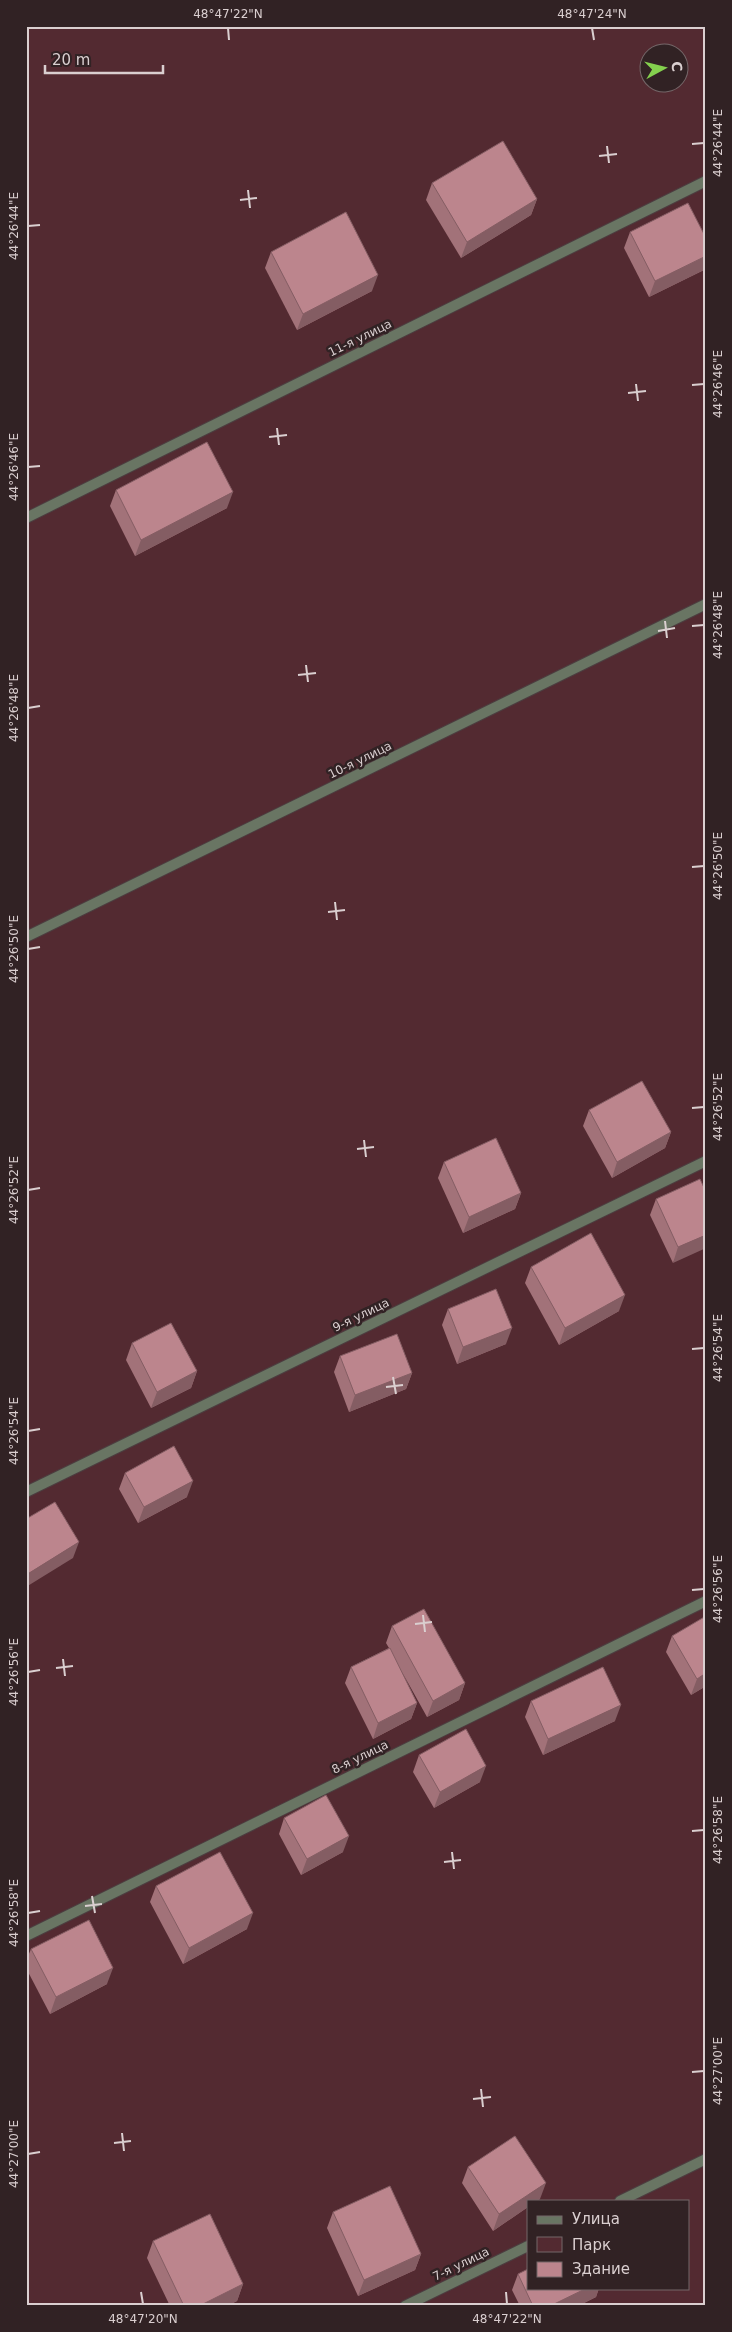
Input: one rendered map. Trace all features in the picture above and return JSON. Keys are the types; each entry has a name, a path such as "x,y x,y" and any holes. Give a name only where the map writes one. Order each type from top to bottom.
{"street":[{"name":"11-я улица","path":"26,518 706,181"},
{"name":"10-я улица","path":"26,937 706,604"},
{"name":"9-я улица","path":"26,1492 706,1161"},
{"name":"8-я улица","path":"26,1936 706,1601"},
{"path":"622,2200 706,2159"},
{"name":"7-я улица","path":"405,2306 527,2246"}],"green space":[{"path":"26,26 706,26 706,2306 26,2306"}],"building":[{"path":"503,141 537,199 467,242 432,183"},
{"path":"688,203 706,238 706,256 655,281 630,232"},
{"path":"346,212 378,275 303,314 271,252"},
{"path":"207,442 233,492 141,540 116,490"},
{"path":"642,1081 671,1132 617,1162 589,1110"},
{"path":"496,1138 521,1193 469,1217 444,1162"},
{"path":"700,1179 706,1192 706,1235 678,1247 656,1199"},
{"path":"591,1233 625,1295 565,1328 531,1267"},
{"path":"496,1289 512,1328 463,1347 448,1309"},
{"path":"171,1323 197,1371 157,1392 132,1343"},
{"path":"397,1334 412,1373 355,1395 340,1356"},
{"path":"174,1446 193,1481 144,1507 125,1473"},
{"path":"55,1502 79,1542 26,1575 26,1519"},
{"path":"424,1609 465,1683 433,1701 392,1626"},
{"path":"706,1616 706,1673 697,1679 672,1636"},
{"path":"390,1648 417,1703 378,1723 351,1667"},
{"path":"603,1667 621,1705 548,1739 531,1701"},
{"path":"466,1729 486,1766 440,1792 419,1755"},
{"path":"326,1795 349,1836 307,1859 284,1818"},
{"path":"220,1852 253,1913 189,1948 156,1886"},
{"path":"89,1920 113,1968 56,1997 31,1949"},
{"path":"515,2136 546,2183 499,2214 468,2167"},
{"path":"390,2186 421,2254 364,2280 333,2212"},
{"path":"210,2214 243,2284 199,2306 184,2306 153,2241"},
{"path":"527,2270 527,2290 583,2290 550,2306 533,2306 518,2274"}]}
